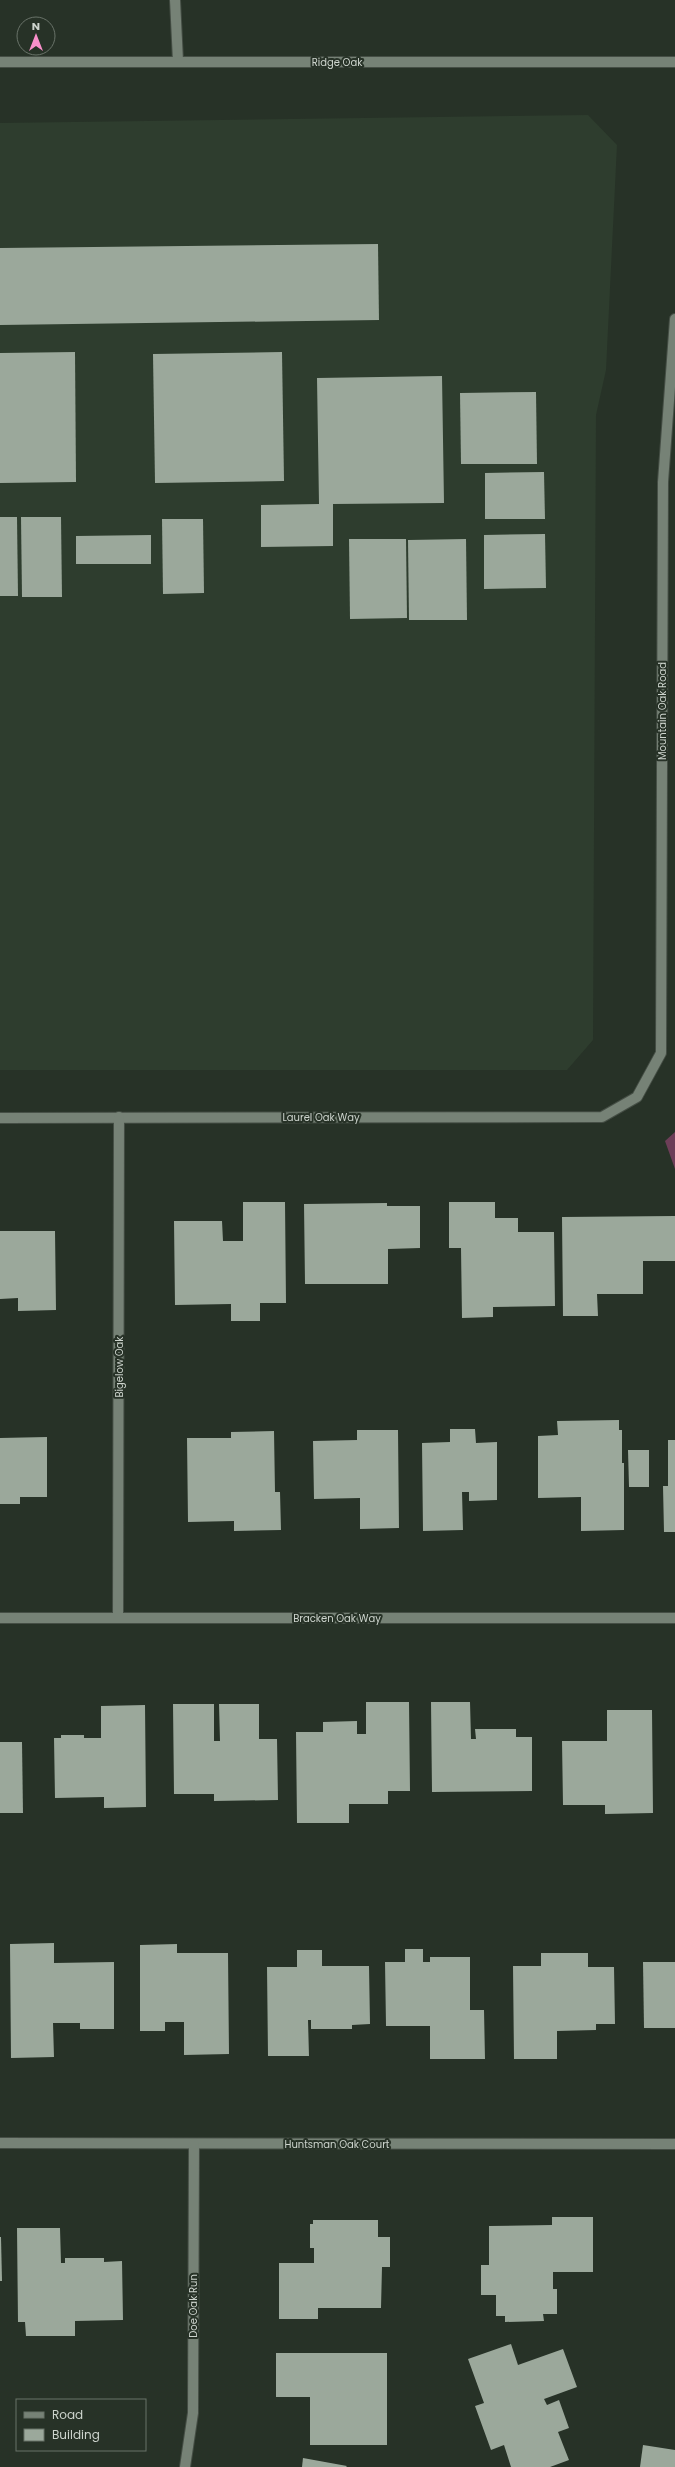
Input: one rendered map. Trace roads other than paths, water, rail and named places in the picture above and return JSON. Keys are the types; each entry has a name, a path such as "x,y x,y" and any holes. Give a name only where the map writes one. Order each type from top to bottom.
{"street":[{"path":"175,0 178,61"},
{"name":"Ridge Oak","path":"0,62 675,62"},
{"name":"Mountain Oak Road","path":"637,1097 661,1053 663,482 675,319"},
{"name":"Laurel Oak Way","path":"0,1118 602,1117 637,1097"},
{"name":"Bigelow Oak","path":"118,1617 119,1117"},
{"name":"Bracken Oak Way","path":"0,1618 675,1618"},
{"name":"Huntsman Oak Court","path":"0,2143 675,2144"},
{"name":"Doe Oak Run","path":"186,2467 192,2413 194,2144"}]}
